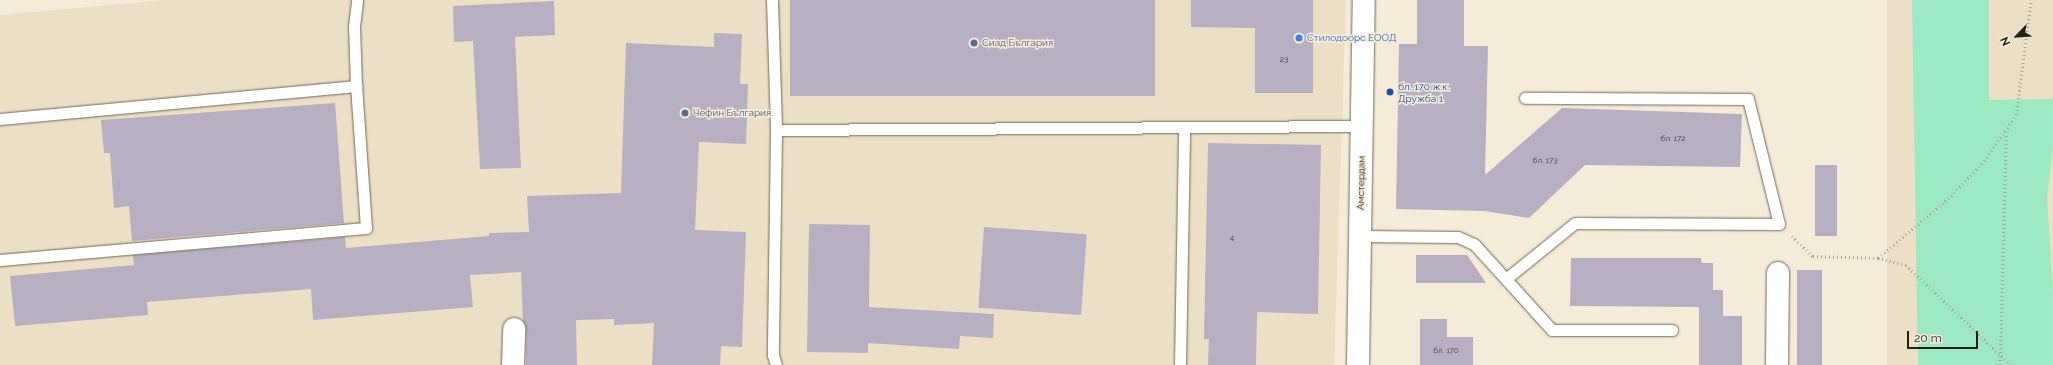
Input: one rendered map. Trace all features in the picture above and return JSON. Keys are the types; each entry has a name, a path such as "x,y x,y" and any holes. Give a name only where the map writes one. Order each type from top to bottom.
{"street":[{"name":"Амстердам","path":"1358,365 1364,0"},
{"path":"1777,365 1778,273"},
{"path":"513,365 514,329"}],"lane":[{"path":"0,260 366,228 356,86 354,26 357,0"},
{"path":"772,0 776,130 773,355 776,365"},
{"path":"0,120 356,86"},
{"path":"1507,278 1575,223 1779,224 1748,99 1525,98"},
{"path":"776,130 1362,126"},
{"path":"1180,365 1184,127"},
{"path":"1361,236 1458,238 1474,244 1507,278 1552,330 1672,330"}],"path":[{"path":"1878,258 1950,196 1984,160 2016,115 2030,0"},
{"path":"2000,365 2006,130"},
{"path":"1779,224 1813,256 1878,258 1906,265 2011,365"}],"shaded area":[{"path":"166,0 1346,0 1334,365 0,365 0,15"},
{"path":"1887,0 2053,0 2053,365 1887,365"}],"green space":[{"path":"1912,0 1989,0 1989,100 2053,99 2053,147 2047,199 2053,291 2053,365 1918,365"}],"building":[{"name":"Сиад България","path":"790,0 1155,0 1155,96 790,96"},
{"path":"1191,0 1313,0 1313,93 1255,93 1255,28 1191,27"},
{"path":"1417,0 1464,0 1464,46 1488,46 1485,175 1562,108 1742,114 1740,167 1585,165 1529,218 1484,211 1396,209 1399,44 1417,44"},
{"path":"554,1 555,35 515,37 521,168 480,169 473,41 454,42 453,6"},
{"path":"714,33 742,34 740,84 748,84 746,144 699,142 695,230 746,232 742,347 721,346 720,365 652,365 654,323 614,325 614,319 576,320 577,365 526,365 526,329 523,321 521,272 470,275 473,307 313,320 311,289 147,302 148,315 15,326 10,276 134,265 133,255 345,237 346,248 489,236 489,233 529,232 527,196 621,193 626,43 714,47"},
{"path":"335,103 344,223 132,241 129,206 114,208 110,153 104,153 101,120"},
{"path":"1208,143 1321,145 1318,314 1257,312 1256,365 1208,365 1209,339 1204,339"},
{"path":"1815,165 1837,165 1837,236 1815,236"},
{"path":"809,224 870,225 869,307 994,314 993,338 960,336 959,349 868,343 868,353 807,352"},
{"path":"984,227 1087,234 1081,315 978,308"},
{"path":"1416,255 1467,255 1486,283 1416,283"},
{"path":"1571,258 1701,258 1702,263 1713,263 1713,290 1723,290 1723,316 1742,316 1742,365 1699,365 1699,307 1570,306"},
{"path":"1797,270 1822,270 1822,365 1797,365"},
{"path":"1420,319 1447,319 1447,337 1473,337 1473,365 1420,365"}],"place":[{"name":"Стилодоорс ЕООД","path":"1299,38"},
{"name":"Сиад България","path":"974,43"},
{"name":"бл. 170 ж.к. Дружба 1","path":"1390,92"},
{"name":"Чефин България","path":"685,113"}]}
